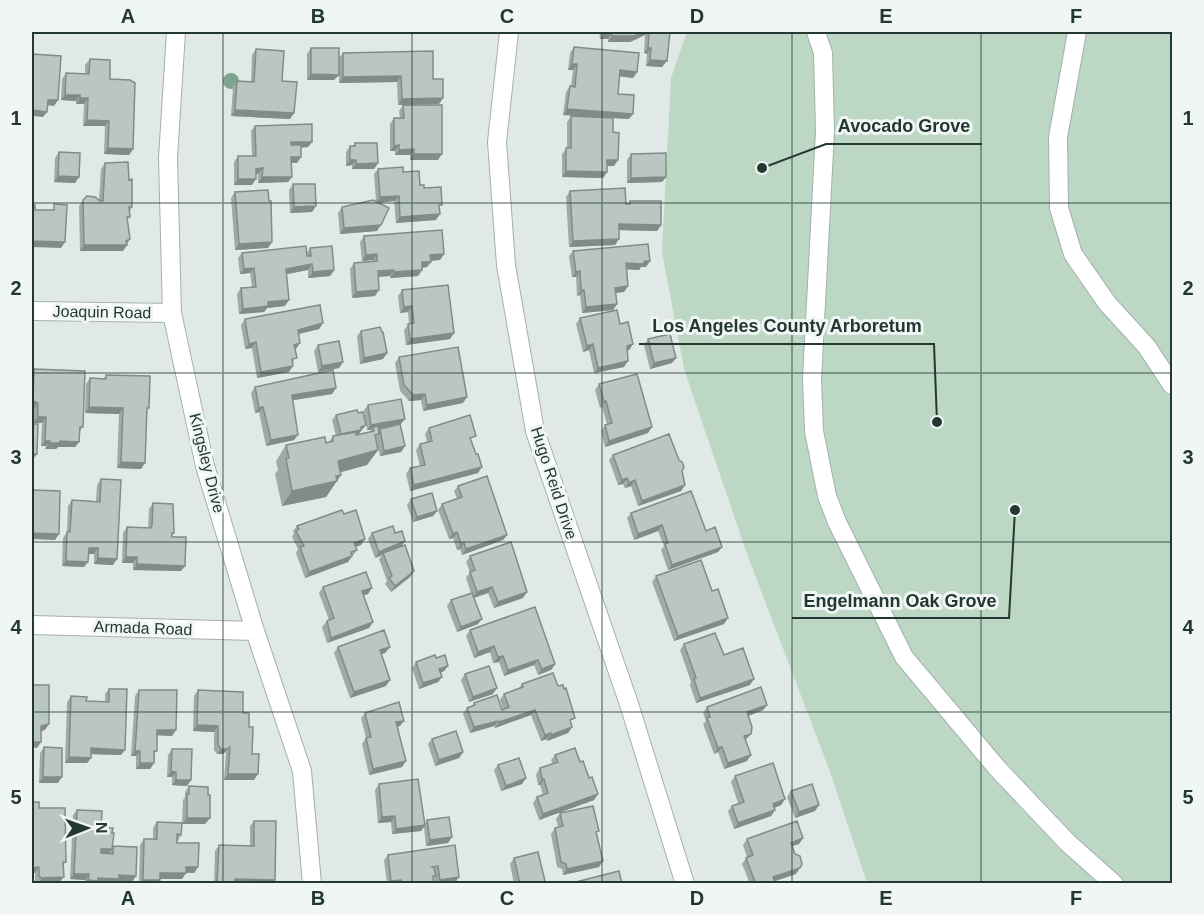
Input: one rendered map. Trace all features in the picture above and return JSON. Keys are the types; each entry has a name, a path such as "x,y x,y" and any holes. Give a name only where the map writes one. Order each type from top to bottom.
{"street":[{"name":"Kingsley Drive","path":"176,32 168,158 172,313 205,466 255,631 302,771 312,884"},
{"name":"Hugo Reid Drive","path":"508,32 497,142 506,265 535,431 629,704 685,884"},
{"path":"816,32 823,53 825,131 812,379 814,431 827,496 837,522 904,657 997,768 1068,843 1114,884"},
{"path":"1077,32 1058,137 1059,208 1073,254 1107,303 1160,363 1173,385"},
{"name":"Joaquin Road","path":"32,311 172,313"},
{"name":"Armada Road","path":"32,625 255,631"}],"green space":[{"path":"687,32 1172,32 1172,883 867,883 829,769 747,554 684,369 662,252 671,78"}],"building":[{"path":"604,32 645,32 634,36 612,36 612,33 604,34"},
{"path":"649,32 670,32 667,61 650,60"},
{"path":"574,47 639,53 637,72 620,70 618,94 634,95 633,114 567,109 570,86 575,87 577,64 572,64"},
{"path":"311,48 339,48 339,75 311,74"},
{"path":"256,49 284,51 282,81 297,82 294,113 235,110 237,81 254,82"},
{"path":"433,51 433,79 443,79 443,98 402,99 401,76 343,77 343,53"},
{"path":"32,54 61,56 58,100 48,100 47,112 33,110 32,124"},
{"path":"90,59 110,60 110,79 130,80 135,83 133,149 108,148 109,121 87,120 88,98 80,98 80,95 65,95 66,73 89,74"},
{"path":"403,105 442,105 442,154 414,154 414,149 399,150 399,145 394,146 394,118 404,118"},
{"path":"571,116 613,118 613,132 619,133 618,160 607,160 607,172 566,171 566,148 571,148"},
{"path":"312,124 312,142 291,142 291,145 301,145 301,157 291,157 292,177 262,177 263,168 256,169 256,179 238,179 238,156 256,156 255,126"},
{"path":"355,143 377,143 378,163 356,164 356,160 350,160 350,146 355,146"},
{"path":"59,152 80,153 79,177 58,176"},
{"path":"666,153 666,177 631,178 631,154"},
{"path":"128,162 129,180 132,179 132,207 129,207 130,217 127,217 130,239 126,241 127,245 84,245 83,200 87,196 103,201 105,163"},
{"path":"403,167 403,172 419,171 420,185 424,185 424,188 441,187 440,214 400,217 399,196 380,197 378,169"},
{"path":"293,184 315,184 316,206 294,207"},
{"path":"625,188 626,204 630,204 630,201 661,201 661,225 619,224 619,239 573,241 570,191"},
{"path":"268,190 269,201 271,201 272,242 239,244 235,192"},
{"path":"373,200 389,208 381,225 344,228 342,207"},
{"path":"54,204 67,205 65,242 33,241 32,244 32,205 35,205 35,210 54,210"},
{"path":"442,230 444,254 430,255 431,262 422,262 422,270 378,271 379,290 356,292 354,263 377,261 377,254 366,255 364,236"},
{"path":"648,244 650,261 645,261 643,264 626,263 628,286 615,288 617,304 586,307 584,290 581,290 580,271 576,272 573,251"},
{"path":"306,246 307,256 311,256 310,248 332,246 334,270 313,272 312,264 286,269 289,300 268,302 268,306 243,309 241,288 256,287 254,268 244,269 242,253"},
{"path":"448,285 454,333 410,339 408,324 414,323 412,306 404,307 402,290"},
{"path":"320,305 323,323 298,330 300,343 294,345 297,358 292,359 293,366 261,372 256,342 249,344 245,319"},
{"path":"617,310 620,324 628,322 633,344 627,346 628,361 598,368 593,344 587,346 580,318"},
{"path":"380,327 387,353 364,358 361,331"},
{"path":"670,334 676,358 654,363 648,339"},
{"path":"339,341 343,362 322,366 318,345"},
{"path":"458,347 467,397 427,405 425,394 413,395 404,385 399,357"},
{"path":"34,369 85,371 83,427 80,427 79,442 49,443 50,441 45,441 46,417 38,417 38,403 33,401"},
{"path":"333,370 336,388 292,395 298,435 271,440 263,407 259,408 255,387"},
{"path":"637,374 652,427 609,441 605,425 612,423 599,384"},
{"path":"106,375 150,376 145,463 121,462 123,408 89,407 90,378 106,379"},
{"path":"401,399 405,419 371,425 368,405"},
{"path":"357,410 358,413 363,412 366,425 361,427 361,430 341,434 336,415"},
{"path":"470,415 476,436 470,438 482,467 414,485 410,468 425,465 420,444 432,441 429,428"},
{"path":"32,424 38,424 37,454 32,454"},
{"path":"400,424 405,446 384,451 380,429"},
{"path":"378,426 379,434 375,435 378,450 338,461 341,475 336,476 337,481 292,491 286,459 289,458 286,445 325,437 326,443 333,441 333,436 374,431 373,427"},
{"path":"669,434 684,467 682,471 685,485 642,501 635,480 629,483 627,478 622,480 613,455"},
{"path":"487,476 507,535 466,549 464,543 461,544 457,532 453,534 442,504 462,497 458,486"},
{"path":"101,479 121,480 117,559 98,558 98,548 89,548 88,562 66,561 67,532 70,532 72,500 100,502"},
{"path":"32,490 60,491 59,534 32,533"},
{"path":"691,491 706,531 715,527 722,547 672,565 662,525 638,534 631,513"},
{"path":"432,493 437,511 417,517 411,499"},
{"path":"153,503 173,504 174,533 172,537 186,537 185,566 137,564 137,557 126,557 127,527 151,528"},
{"path":"342,510 344,514 356,510 365,539 354,543 357,550 351,552 352,556 309,572 300,547 304,546 296,531 299,529 297,526"},
{"path":"393,526 395,533 402,531 405,541 379,552 372,533"},
{"path":"511,542 527,592 498,602 492,587 477,592 470,572 475,570 470,556"},
{"path":"405,545 414,571 395,586 389,578 392,576 383,553"},
{"path":"701,560 712,591 718,589 728,618 678,636 656,576"},
{"path":"366,572 372,588 362,591 373,622 331,638 327,621 334,618 323,587"},
{"path":"472,593 482,619 461,627 451,600"},
{"path":"535,607 555,664 542,669 538,660 508,670 503,656 498,657 494,646 478,652 470,630"},
{"path":"384,630 390,647 380,650 390,680 354,692 338,647"},
{"path":"715,633 724,655 743,648 754,679 700,698 694,679 696,678 684,644"},
{"path":"435,655 436,658 445,655 448,666 439,669 442,677 423,683 416,662"},
{"path":"489,666 497,688 473,697 465,674"},
{"path":"553,673 558,686 563,685 564,689 566,688 575,718 570,720 572,727 545,735 535,710 499,722 474,727 467,708 475,705 474,703 497,695 502,710 509,707 504,694 523,687 522,684"},
{"path":"32,685 49,685 49,724 41,726 41,742 32,742"},
{"path":"761,687 767,705 747,712 752,727 751,734 744,736 751,755 728,763 722,747 718,748 707,718 710,717 707,707"},
{"path":"109,689 127,689 125,750 91,748 91,758 69,757 71,696 87,697 86,701 109,702"},
{"path":"139,690 177,690 176,730 157,730 157,751 154,751 154,763 140,763 140,751 135,751"},
{"path":"198,690 243,692 243,713 249,713 249,727 253,727 252,754 259,754 258,774 228,774 230,747 221,749 218,745 218,726 197,725"},
{"path":"399,702 404,721 396,722 406,761 373,769 366,738 371,737 365,713"},
{"path":"456,731 463,752 439,760 432,739"},
{"path":"44,747 62,748 62,777 43,777"},
{"path":"575,748 589,778 592,777 598,794 543,814 537,797 548,793 540,768 558,762 555,755"},
{"path":"172,749 192,749 191,780 176,780 176,772 171,771"},
{"path":"519,758 526,778 506,786 498,765"},
{"path":"773,763 785,799 773,804 775,810 738,823 732,806 744,802 735,776"},
{"path":"418,779 425,825 396,829 395,816 382,817 379,784"},
{"path":"812,784 819,805 799,812 791,791"},
{"path":"189,786 208,787 210,818 187,818"},
{"path":"32,802 39,802 39,808 65,808 64,877 42,878 39,876 39,867 32,868"},
{"path":"593,806 603,861 567,869 566,864 561,862 555,828 563,826 560,813"},
{"path":"77,810 102,811 101,828 113,828 112,849 101,849 101,853 113,854 113,846 137,847 136,876 119,875 119,879 98,878 98,881 88,880 89,874 74,874"},
{"path":"449,817 452,837 430,840 427,820"},
{"path":"254,821 276,821 275,880 235,879 234,883 217,882 219,845 254,846"},
{"path":"797,821 803,838 791,843 795,854 800,856 802,864 800,868 773,877 776,884 752,884 755,882 746,858 753,855 747,839"},
{"path":"157,822 182,823 181,835 177,834 177,843 199,843 198,867 186,867 186,873 160,873 160,880 143,880 144,839 157,839"},
{"path":"455,845 459,877 440,880 438,866 432,867 436,876 433,876 434,884 402,884 401,880 391,881 388,855"},
{"path":"538,852 545,881 520,884 514,858"},
{"path":"619,871 622,884 568,884"}],"place":[{"name":"Avocado Grove","path":"762,168"},
{"name":"Los Angeles County Arboretum","path":"937,422"},
{"name":"Engelmann Oak Grove","path":"1015,510"}]}
